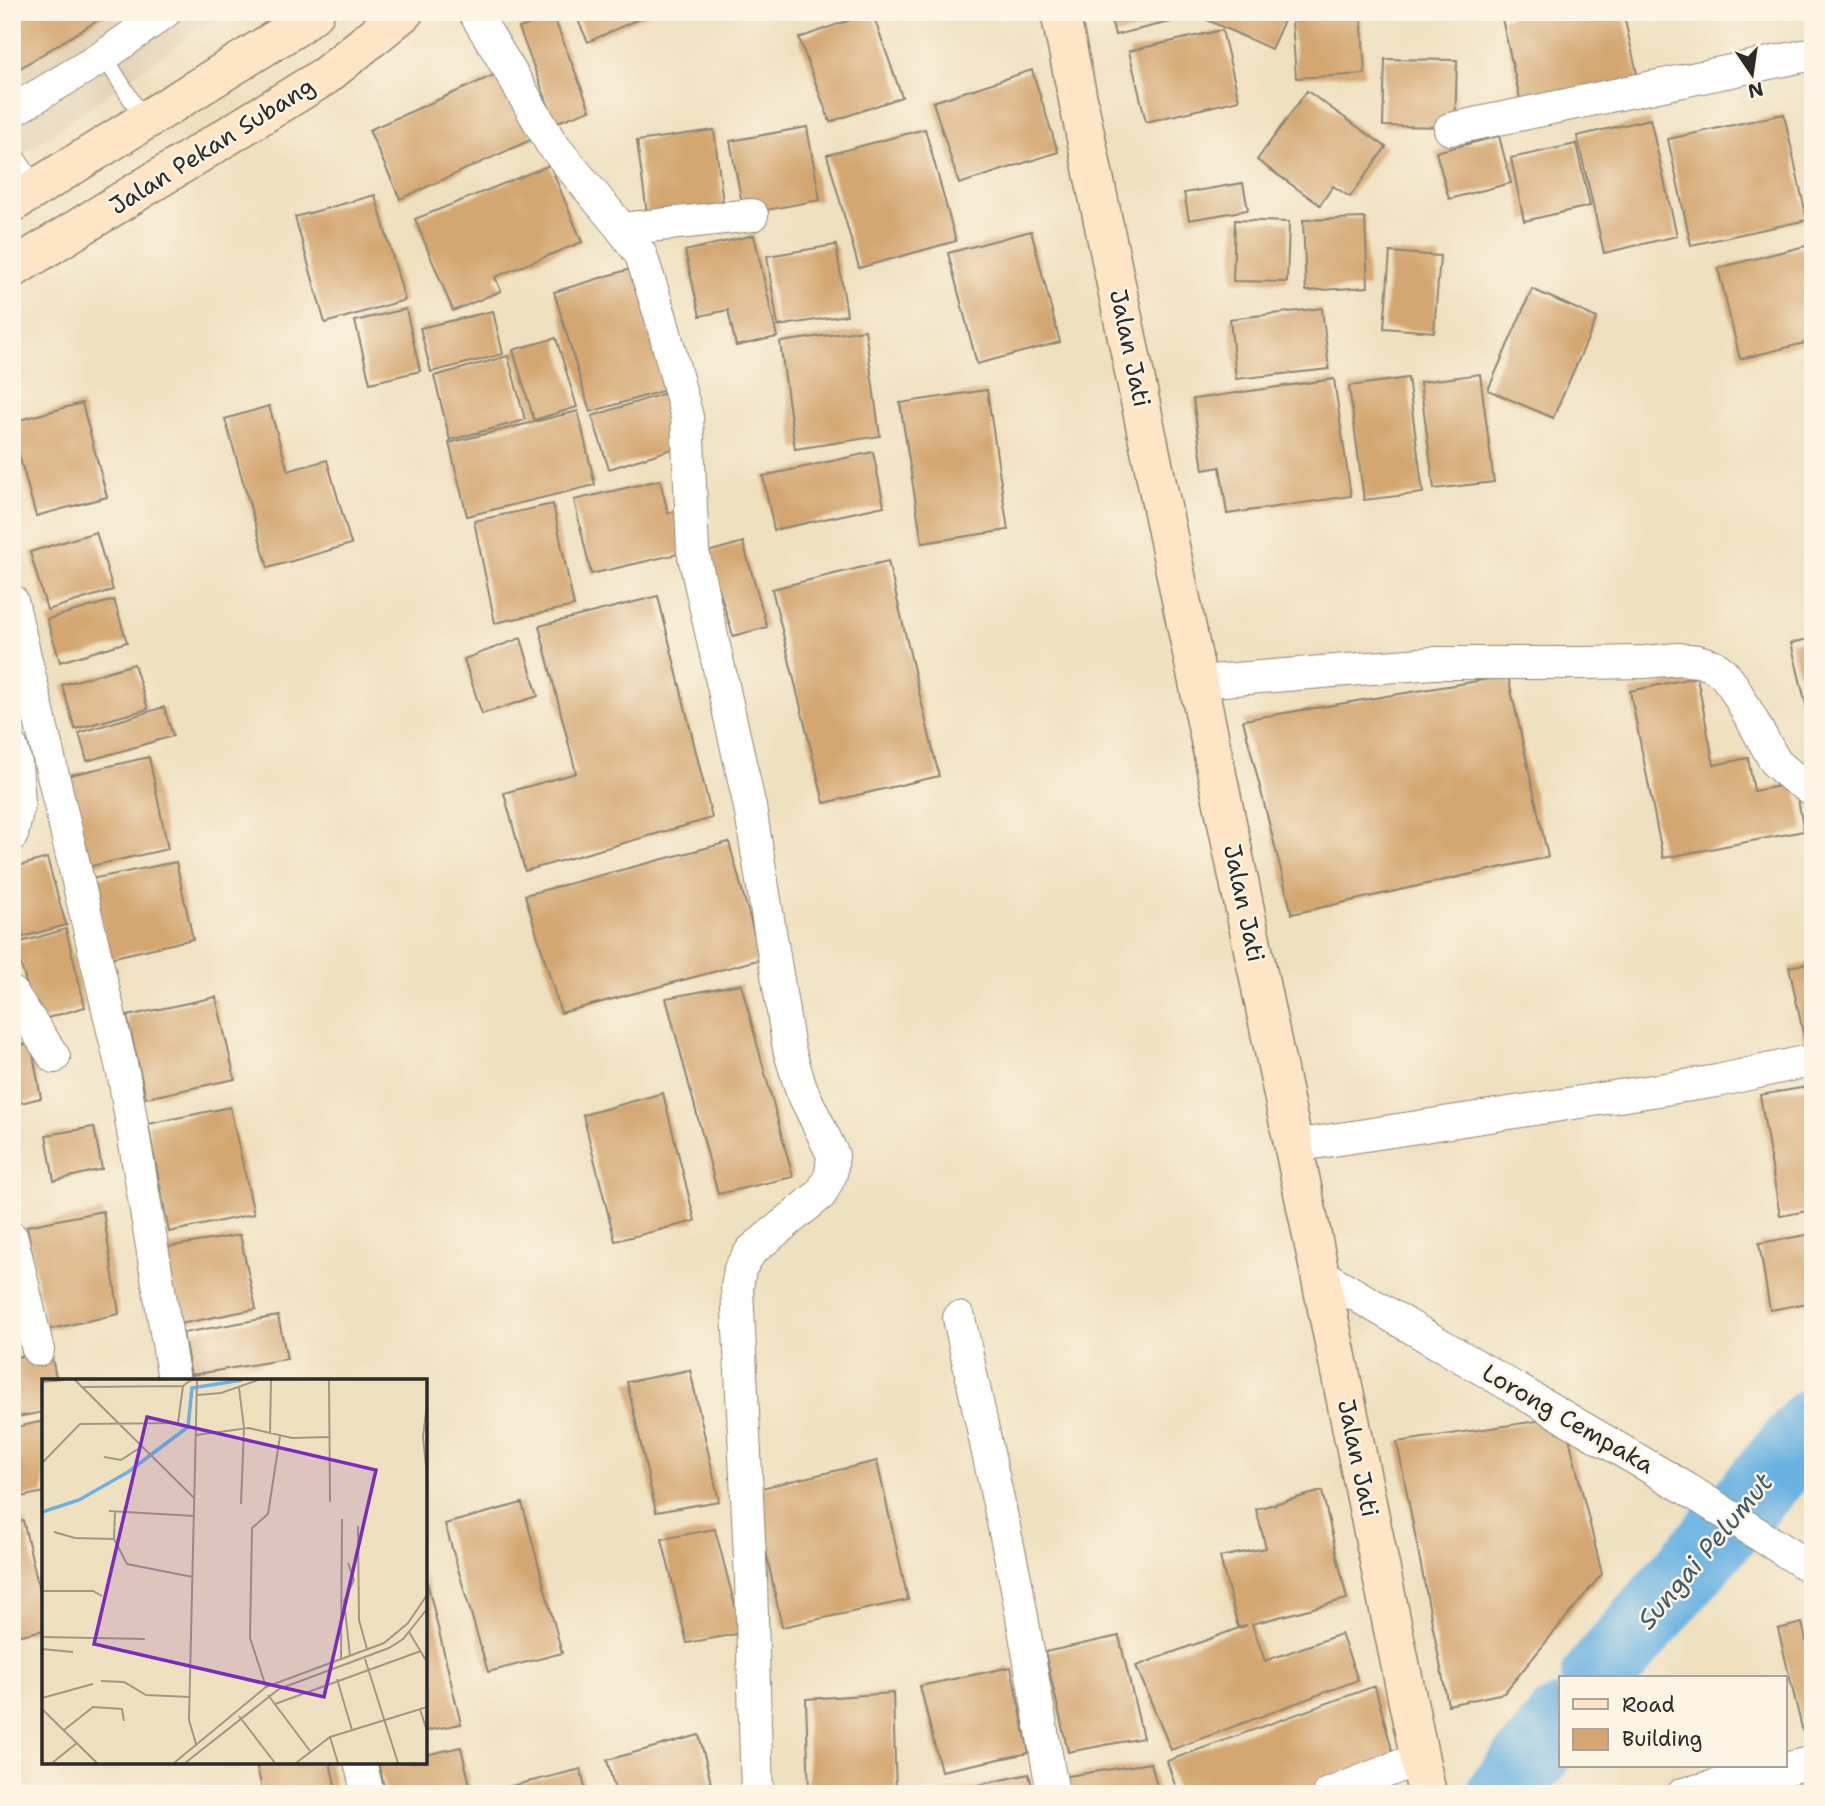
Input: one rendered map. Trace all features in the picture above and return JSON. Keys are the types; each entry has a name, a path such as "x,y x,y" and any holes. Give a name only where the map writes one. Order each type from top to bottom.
{"street":[{"path":"12,111 104,56 165,12"},
{"path":"24,195 316,12"},
{"name":"Jalan Pekan Subang","path":"12,269 325,76 404,12"},
{"path":"474,12 551,144 622,229 640,256 661,318 687,417 693,551 750,807 789,1049 801,1089 833,1155 831,1174 821,1194 751,1251 740,1269 737,1288 751,1580 757,1794"},
{"name":"Jalan Jati","path":"1060,12 1423,1776"},
{"path":"1450,129 1813,54"},
{"path":"622,229 752,215"},
{"path":"12,601 124,1077 173,1374"},
{"path":"1199,682 1433,663 1607,663 1678,659 1698,661 1714,666 1723,673 1776,763 1813,790"},
{"path":"12,748 19,802 12,835"},
{"path":"12,993 54,1057"},
{"path":"1294,1146 1717,1081 1813,1060"},
{"path":"12,1238 38,1350"},
{"name":"Lorong Cempaka","path":"1320,1274 1687,1489 1813,1569"},
{"path":"959,1318 1016,1583 1053,1794"},
{"path":"1683,1794 1813,1762"},
{"path":"360,1764 368,1794"},
{"path":"1329,1794 1423,1776"}],"lane":[{"path":"104,56 144,120"},
{"path":"12,150 24,195"}],"shaded area":[{"path":"12,12 223,12 12,162"}],"building":[{"path":"12,12 111,12 12,73"},
{"path":"574,12 654,12 588,42"},
{"path":"872,12 902,97 830,122 799,38"},
{"path":"1109,12 1168,12 1170,22 1115,35"},
{"path":"1208,12 1288,12 1271,49 1205,19"},
{"path":"1302,12 1361,12 1365,74 1296,78 1292,21 1303,21"},
{"path":"1530,12 1623,12 1639,82 1522,107 1502,19"},
{"path":"553,15 590,110 555,123 519,28"},
{"path":"1222,30 1239,100 1146,122 1129,51"},
{"path":"1385,59 1457,60 1455,127 1383,126"},
{"path":"1032,70 1058,152 959,184 933,102"},
{"path":"503,71 533,139 400,199 369,130"},
{"path":"1307,91 1386,147 1350,197 1333,186 1320,205 1257,160"},
{"path":"1784,114 1807,220 1691,245 1668,139"},
{"path":"1650,119 1677,236 1604,253 1577,136"},
{"path":"807,127 820,200 744,214 730,141"},
{"path":"925,129 956,241 859,268 827,155"},
{"path":"714,130 724,211 648,221 637,141"},
{"path":"1499,136 1511,183 1449,199 1436,152"},
{"path":"1576,144 1590,206 1524,221 1511,158"},
{"path":"550,165 582,242 495,277 501,291 453,311 415,219"},
{"path":"1243,183 1248,210 1189,220 1184,193"},
{"path":"375,195 405,300 325,323 295,217"},
{"path":"1365,218 1368,287 1306,291 1303,220"},
{"path":"1235,220 1289,222 1287,282 1233,281"},
{"path":"1031,231 1060,342 977,364 948,253"},
{"path":"754,235 777,337 736,346 728,310 700,316 685,251"},
{"path":"1813,244 1813,341 1740,359 1718,268"},
{"path":"836,245 847,315 778,326 767,256"},
{"path":"1390,252 1440,256 1434,332 1384,328"},
{"path":"640,266 676,387 590,412 554,292"},
{"path":"1532,289 1597,318 1553,418 1488,390"},
{"path":"1322,308 1329,369 1236,379 1230,319"},
{"path":"406,309 420,371 370,383 355,321"},
{"path":"493,311 503,354 431,372 420,328"},
{"path":"865,330 880,436 795,449 780,342"},
{"path":"556,338 577,407 534,420 513,350"},
{"path":"508,356 525,420 450,440 434,376"},
{"path":"1480,374 1494,482 1434,489 1420,382"},
{"path":"1408,378 1423,493 1364,500 1349,386"},
{"path":"1334,379 1351,496 1227,514 1220,467 1203,470 1193,399"},
{"path":"987,390 1008,530 922,543 900,403"},
{"path":"669,392 685,445 609,469 592,416"},
{"path":"82,403 107,497 36,516 12,422"},
{"path":"269,406 288,471 327,460 351,544 268,568 225,419"},
{"path":"578,411 595,485 467,516 449,443"},
{"path":"873,452 884,506 774,530 763,476"},
{"path":"660,480 668,513 677,511 686,552 591,574 574,500"},
{"path":"553,504 574,606 495,623 474,521"},
{"path":"96,532 113,590 47,610 30,552"},
{"path":"743,542 767,627 733,636 708,552"},
{"path":"888,561 939,776 824,803 772,589"},
{"path":"658,596 712,818 525,871 504,793 576,773 539,626"},
{"path":"114,600 127,642 60,662 47,619"},
{"path":"521,638 538,696 482,714 464,659"},
{"path":"1813,638 1813,712 1808,713 1791,643"},
{"path":"134,664 148,709 75,729 62,685"},
{"path":"1508,676 1548,857 1292,914 1243,720"},
{"path":"1697,677 1714,765 1748,758 1754,791 1795,783 1804,831 1663,858 1630,691"},
{"path":"164,707 173,736 87,761 79,733"},
{"path":"149,757 168,849 87,867 66,776"},
{"path":"729,842 761,959 561,1013 525,895"},
{"path":"47,858 66,925 12,940 12,868"},
{"path":"176,862 193,939 110,958 91,879"},
{"path":"66,929 85,1007 37,1021 15,944"},
{"path":"1813,962 1813,1040 1805,1042 1789,967"},
{"path":"741,984 793,1177 718,1194 666,998"},
{"path":"216,997 235,1079 146,1098 127,1016"},
{"path":"31,1043 41,1098 12,1105 12,1047"},
{"path":"1813,1086 1813,1210 1780,1216 1760,1095"},
{"path":"663,1093 695,1221 615,1241 583,1115"},
{"path":"230,1107 254,1214 169,1232 148,1124"},
{"path":"94,1127 102,1169 54,1181 46,1135"},
{"path":"103,1211 119,1314 46,1330 27,1226"},
{"path":"1813,1234 1813,1302 1770,1310 1759,1243"},
{"path":"240,1235 256,1309 179,1324 161,1248"},
{"path":"278,1316 287,1359 191,1375 183,1333"},
{"path":"50,1350 57,1379 42,1379 42,1412 12,1418 12,1358"},
{"path":"690,1370 719,1501 656,1512 627,1382"},
{"path":"1564,1417 1602,1574 1504,1693 1448,1705 1397,1442"},
{"path":"42,1421 42,1492 12,1499 12,1428"},
{"path":"877,1461 908,1600 782,1627 753,1490"},
{"path":"1322,1491 1347,1599 1252,1624 1265,1661 1341,1634 1358,1680 1171,1750 1136,1666 1247,1625 1238,1627 1220,1557 1266,1548 1256,1509"},
{"path":"522,1503 562,1653 488,1672 445,1524"},
{"path":"23,1520 42,1601 42,1630 12,1637 12,1523"},
{"path":"715,1529 742,1633 687,1643 662,1539"},
{"path":"427,1581 461,1724 427,1731"},
{"path":"1802,1623 1806,1641 1813,1639 1813,1748 1807,1749 1778,1629"},
{"path":"1119,1636 1143,1738 1068,1752 1045,1652"},
{"path":"1011,1667 1029,1753 941,1771 920,1686"},
{"path":"1375,1686 1395,1761 1306,1794 1178,1794 1167,1761"},
{"path":"893,1693 896,1794 809,1794 806,1699"},
{"path":"699,1735 714,1794 616,1794 607,1760"},
{"path":"461,1747 472,1794 386,1794 379,1765 427,1764 427,1755"},
{"path":"1151,1763 1159,1794 1066,1794 1061,1777"},
{"path":"256,1764 330,1764 337,1794 263,1794"},
{"path":"581,1769 586,1794 504,1794 503,1788"},
{"path":"1029,1774 1034,1794 941,1794 941,1793"}],"waterway":[{"name":"Sungai Pelumut","path":"1599,1676 1813,1424"},
{"name":"Sungai Pelumut","path":"1502,1794 1559,1724"}]}
